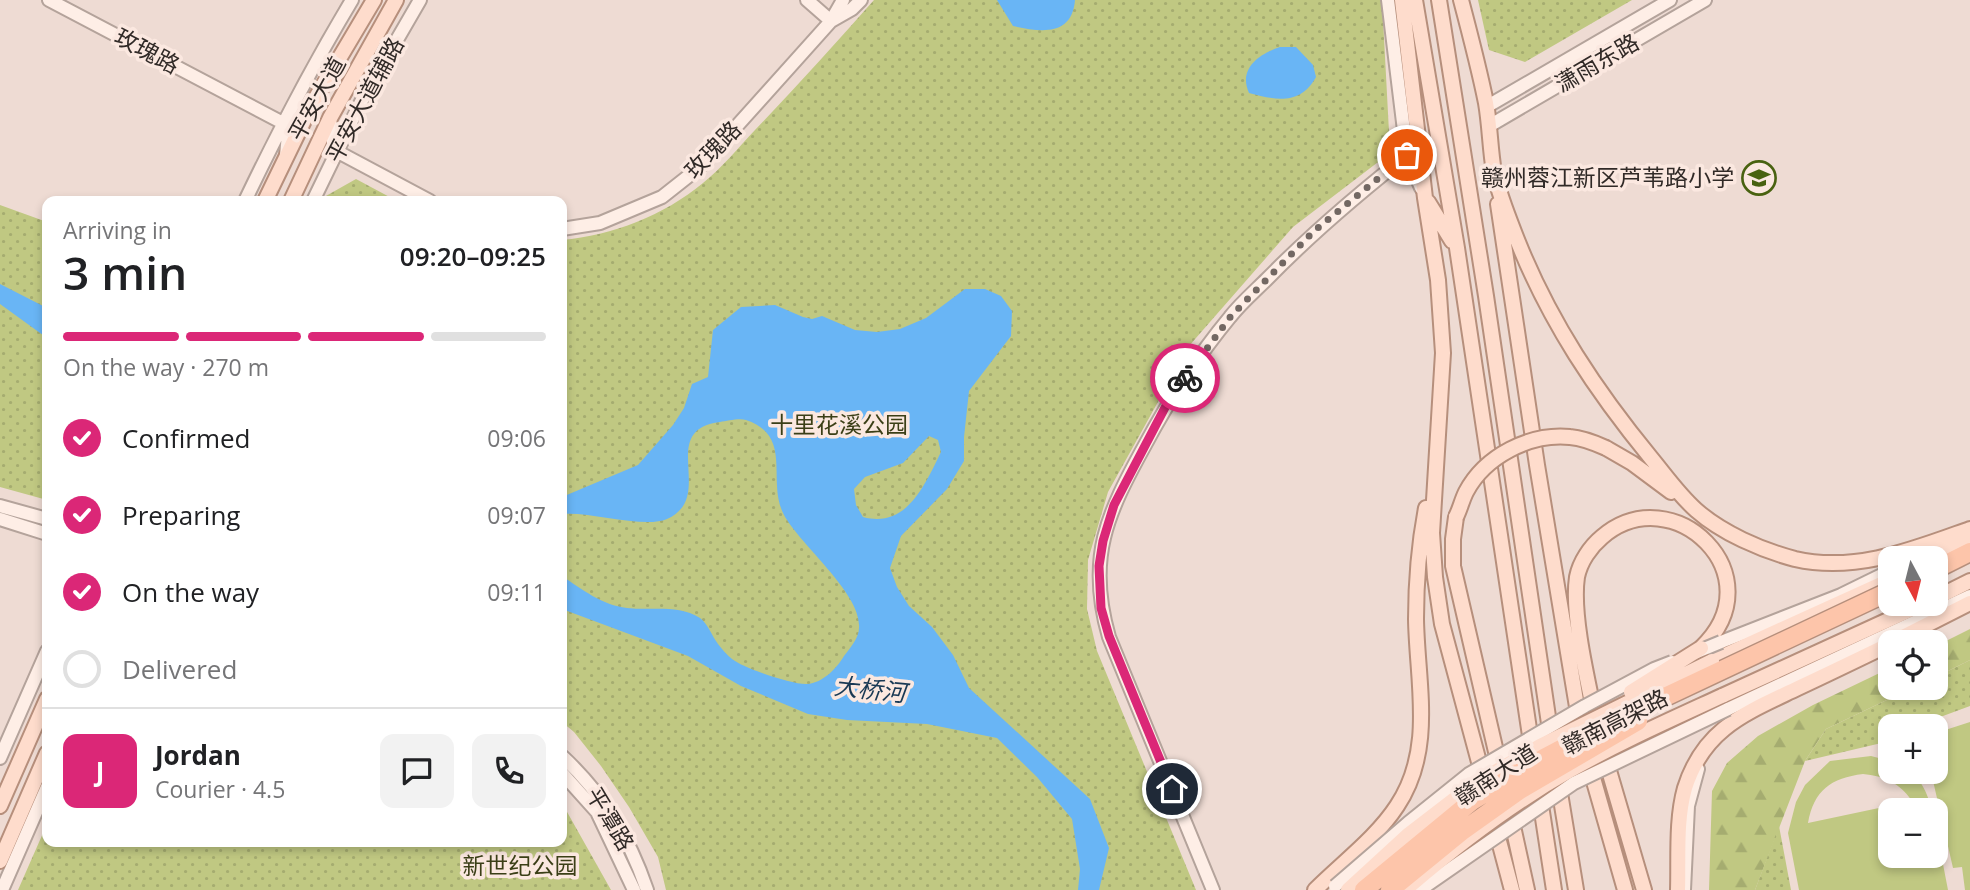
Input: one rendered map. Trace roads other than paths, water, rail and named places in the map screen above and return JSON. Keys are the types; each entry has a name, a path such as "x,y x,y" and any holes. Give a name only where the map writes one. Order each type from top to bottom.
{"highway":[{"path":"1948,563 1970,552"},
{"path":"1948,576 1970,565"},
{"name":"赣南高架路","path":"1364,890 1472,801 1544,758 1614,721 1878,597"},
{"name":"赣南高架路","path":"1390,890 1461,832 1510,797 1632,724 1878,609"}],"main road":[{"name":"平安大道","path":"267,196 311,106 374,0"},
{"name":"平安大道","path":"293,196 330,118 397,0"},
{"path":"1402,0 1413,150 1425,198 1438,280 1443,353 1432,533 1435,577 1442,624 1512,890"},
{"path":"1415,0 1457,248 1554,890"},
{"path":"1439,0 1576,890"},
{"path":"1461,0 1489,125 1501,229 1566,650 1584,744 1625,890"},
{"path":"1494,172 1526,260 1563,337 1633,436 1695,510"},
{"path":"1425,198 1457,248"},
{"path":"1527,890 1453,566 1456,517 1466,491 1481,471 1502,453 1525,442 1546,437 1570,436 1606,448 1738,537 1797,559 1866,561 1903,553 1970,531"},
{"path":"1315,890 1335,886 1397,806 1417,762 1421,736 1417,576 1437,444"},
{"path":"1540,746 1658,677 1698,650 1713,636 1728,603 1728,584 1723,566 1701,536 1666,519 1626,523 1608,532 1594,544 1577,575 1580,630 1599,737 1644,890"},
{"path":"1948,551 1970,540"},
{"path":"1948,592 1970,581"},
{"name":"赣南大道","path":"1335,886 1474,784 1540,746 1712,661 1878,585"},
{"path":"1919,630 1970,603"},
{"name":"赣南大道","path":"1405,890 1439,861 1506,812 1588,761 1630,738 1725,702 1899,616"},
{"path":"1678,890 1680,818 1685,790 1696,759 1714,737 1737,717 1878,651"},
{"path":"0,806 42,710"},
{"path":"0,861 42,764"},
{"path":"1422,889 1506,812"}],"street":[{"name":"玫瑰路","path":"49,0 283,123"},
{"path":"248,196 283,123 352,0"},
{"name":"平安大道辅路","path":"316,196 361,102 420,0"},
{"path":"807,0 831,21"},
{"name":"玫瑰路","path":"567,228 600,223 662,197 700,167 831,21 843,0"},
{"name":"玫瑰路","path":"831,21 852,9 861,0"},
{"path":"1213,890 1109,636 1098,587 1103,541 1114,505 1170,398 1231,316 1314,231 1413,150 1388,0"},
{"name":"潇雨东路","path":"1486,107 1670,0"},
{"name":"潇雨东路","path":"1489,125 1705,0"},
{"path":"283,123 311,106"},
{"path":"330,118 333,143 338,152 421,196"},
{"path":"283,123 288,135 285,158"},
{"path":"306,167 316,159 338,152"},
{"path":"0,506 42,518"},
{"path":"0,520 42,533"},
{"path":"1941,546 1970,531"},
{"path":"1335,886 1408,823 1490,761 1654,668 1841,595 1878,577"},
{"path":"1422,889 1574,783 1725,702 1970,596"},
{"path":"1927,630 1970,609"},
{"path":"1684,890 1688,806 1698,768 1718,739 1749,719 1878,651"},
{"path":"0,758 42,661"},
{"name":"平潭路","path":"567,760 608,805 626,839 647,890"},
{"name":"平潭路","path":"567,779 597,812 634,890"},
{"path":"2,890 42,798"}],"water":[{"path":"997,0 1075,0 1068,21 1053,29 1034,30 1013,26"},
{"path":"1280,47 1296,47 1313,65 1316,77 1310,86 1295,97 1286,99 1249,93 1246,77 1252,64"},
{"path":"0,284 42,305 42,334 0,304"},
{"name":"大桥河","path":"965,289 985,289 1001,296 1012,311 1011,336 969,391 964,461 947,489 901,536 890,568 897,587 909,606 932,627 953,655 969,688 1090,799 1109,848 1099,890 1078,890 1080,869 1072,819 1037,777 997,738 927,724 847,720 808,714 741,686 688,656 567,611 567,579 609,604 636,609 674,609 692,614 703,621 730,657 757,671 807,684 819,681 829,674 856,639 859,632 857,615 841,585 784,515 779,502 774,448 770,437 761,427 740,419 701,428 692,437 688,450 687,496 681,509 667,519 645,522 567,514 567,495 638,465 673,425 684,408 692,384 708,377 713,330 741,307 775,305 803,317 812,319 822,316 855,330 877,332 900,329 926,318","holes":["929,436 938,440 941,452 921,490 903,510 878,519 863,517 856,505 854,489 865,477 903,463"]}],"place":[{"name":"赣州蓉江新区芦苇路小学","path":"1759,178"}],"park label":[{"name":"十里花溪公园","path":"839,425"},
{"name":"新世纪公园","path":"520,866"}]}
